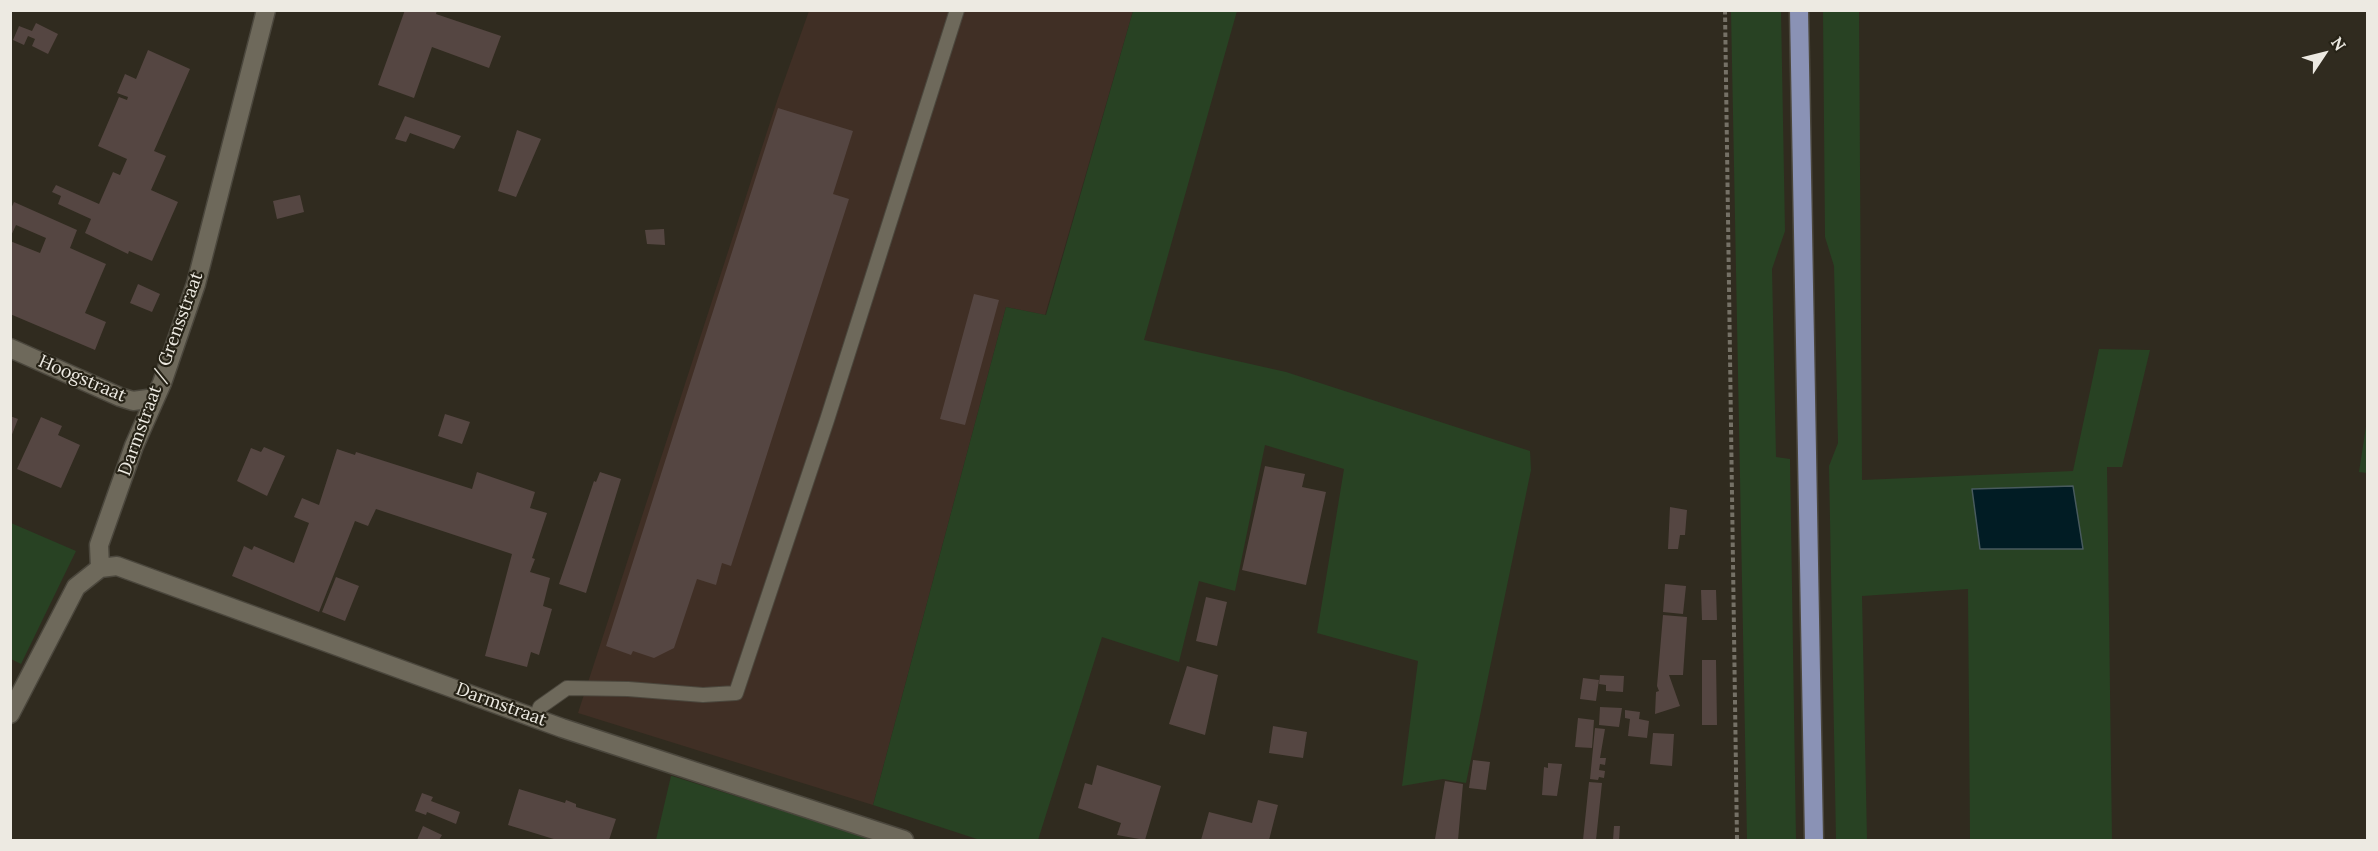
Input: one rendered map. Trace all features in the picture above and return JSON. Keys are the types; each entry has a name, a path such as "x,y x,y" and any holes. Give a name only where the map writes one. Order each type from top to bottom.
{"main road":[{"path":"1799,10 1814,840"}],"street":[{"name":"Darmstraat / Grensstraat","path":"100,568 99,545 196,284 266,10"},
{"name":"Hoogstraat","path":"10,348 120,397 133,401 155,398"},
{"name":"Darmstraat","path":"100,568 117,566 536,718 904,840"},
{"path":"10,714 76,587 100,568"}],"lane":[{"path":"536,718 540,707 567,688 628,689 703,695 736,693 820,443 957,10"}],"path":[{"path":"1725,10 1737,840"}],"shaded area":[{"path":"809,11 1133,11 1045,315 1006,307 873,805 578,713 778,98"}],"green space":[{"path":"1133,11 1237,11 1144,340 1286,372 1530,451 1531,470 1466,783 1443,779 1402,786 1418,661 1317,633 1344,469 1265,445 1235,591 1199,581 1179,662 1102,637 1038,840 980,840 873,805 1006,307 1046,315"},
{"path":"1731,11 1781,11 1785,231 1772,269 1776,457 1790,459 1796,840 1747,840"},
{"path":"1823,11 1859,11 1862,480 2073,471 2099,349 2150,350 2122,467 2107,467 2112,840 1970,840 1968,589 1862,596 1867,840 1836,840 1829,466 1838,443 1834,266 1825,237"},
{"path":"2367,420 2367,473 2359,472"},
{"path":"11,523 76,551 21,664 11,659"},
{"path":"672,776 875,840 656,840"}],"water":[{"path":"2073,486 2083,549 1980,549 1972,489"}],"building":[{"path":"405,10 437,10 436,14 501,36 489,68 432,47 414,98 378,85"},
{"path":"36,23 58,34 48,54 32,46 35,39 28,36 24,45 13,40 19,26 32,31"},
{"path":"148,50 190,69 154,151 166,156 151,190 178,202 152,261 129,251 128,254 85,233 91,219 58,204 61,196 52,192 56,185 99,204 113,172 120,175 127,159 98,146 119,97 127,100 128,97 117,93 125,74 136,79"},
{"path":"778,108 853,131 833,194 849,199 731,566 722,563 716,585 697,579 674,648 654,658 633,651 631,655 606,646"},
{"path":"405,116 461,136 454,149 410,133 406,142 395,139"},
{"path":"517,130 541,139 516,197 498,191"},
{"path":"300,195 304,212 277,219 273,201"},
{"path":"14,202 77,230 70,248 106,264 85,313 106,322 95,350 10,314 10,241 40,253 46,238 16,225 10,238 10,211"},
{"path":"664,229 665,245 647,244 645,230"},
{"path":"138,284 160,294 152,312 130,303"},
{"path":"974,294 999,300 965,425 940,419"},
{"path":"445,414 470,422 462,444 438,436"},
{"path":"10,416 18,419 11,437 10,437"},
{"path":"41,417 62,426 58,435 80,445 61,488 17,469"},
{"path":"264,447 285,456 267,496 237,481 251,448 261,452"},
{"path":"337,449 355,455 356,452 472,489 477,472 535,492 530,508 547,513 532,558 535,559 530,572 550,578 543,606 552,609 539,655 531,652 527,667 485,656 512,554 376,509 368,526 355,521 319,612 232,576 244,546 252,550 254,546 294,563 309,523 294,517 302,498 319,505"},
{"path":"1265,466 1305,474 1302,487 1326,492 1306,585 1242,570"},
{"path":"600,472 621,479 586,593 559,584 594,481 596,482"},
{"path":"1670,507 1687,510 1685,535 1680,535 1678,549 1668,549"},
{"path":"336,577 359,586 345,621 322,612"},
{"path":"1665,584 1686,586 1683,614 1663,612"},
{"path":"1701,590 1716,590 1717,620 1702,620"},
{"path":"1206,597 1227,602 1217,646 1196,641"},
{"path":"1663,615 1687,617 1683,675 1669,675 1680,706 1655,714 1656,692 1659,691 1657,686"},
{"path":"1702,660 1716,660 1717,725 1702,725"},
{"path":"1187,666 1218,675 1205,735 1169,724"},
{"path":"1600,675 1624,676 1623,692 1606,691 1606,685 1599,684"},
{"path":"1583,678 1599,680 1596,701 1580,699"},
{"path":"1600,707 1622,708 1619,727 1599,725"},
{"path":"1625,710 1640,712 1639,719 1649,721 1647,738 1628,736 1630,719 1625,718"},
{"path":"1578,718 1594,720 1592,748 1575,747"},
{"path":"1273,726 1307,732 1303,758 1269,753"},
{"path":"1595,728 1605,729 1600,758 1606,758 1605,765 1600,764 1599,770 1605,771 1604,778 1599,777 1598,780 1590,779"},
{"path":"1653,733 1674,734 1672,766 1650,764"},
{"path":"1473,760 1490,762 1486,790 1469,788"},
{"path":"1548,763 1562,764 1557,796 1542,795 1544,767 1548,768"},
{"path":"1097,765 1161,786 1145,840 1117,835 1121,823 1078,808 1085,783 1092,785"},
{"path":"1445,781 1463,784 1458,840 1435,839"},
{"path":"1589,782 1602,783 1596,840 1583,840"},
{"path":"519,789 565,803 566,800 576,804 576,807 616,819 609,840 557,840 508,825"},
{"path":"422,793 433,797 431,801 460,812 456,824 427,812 426,815 415,811"},
{"path":"1258,800 1278,805 1269,840 1201,840 1209,812 1252,823"},
{"path":"423,826 442,835 439,840 417,840"},
{"path":"1614,826 1620,826 1619,840 1613,840"}]}
